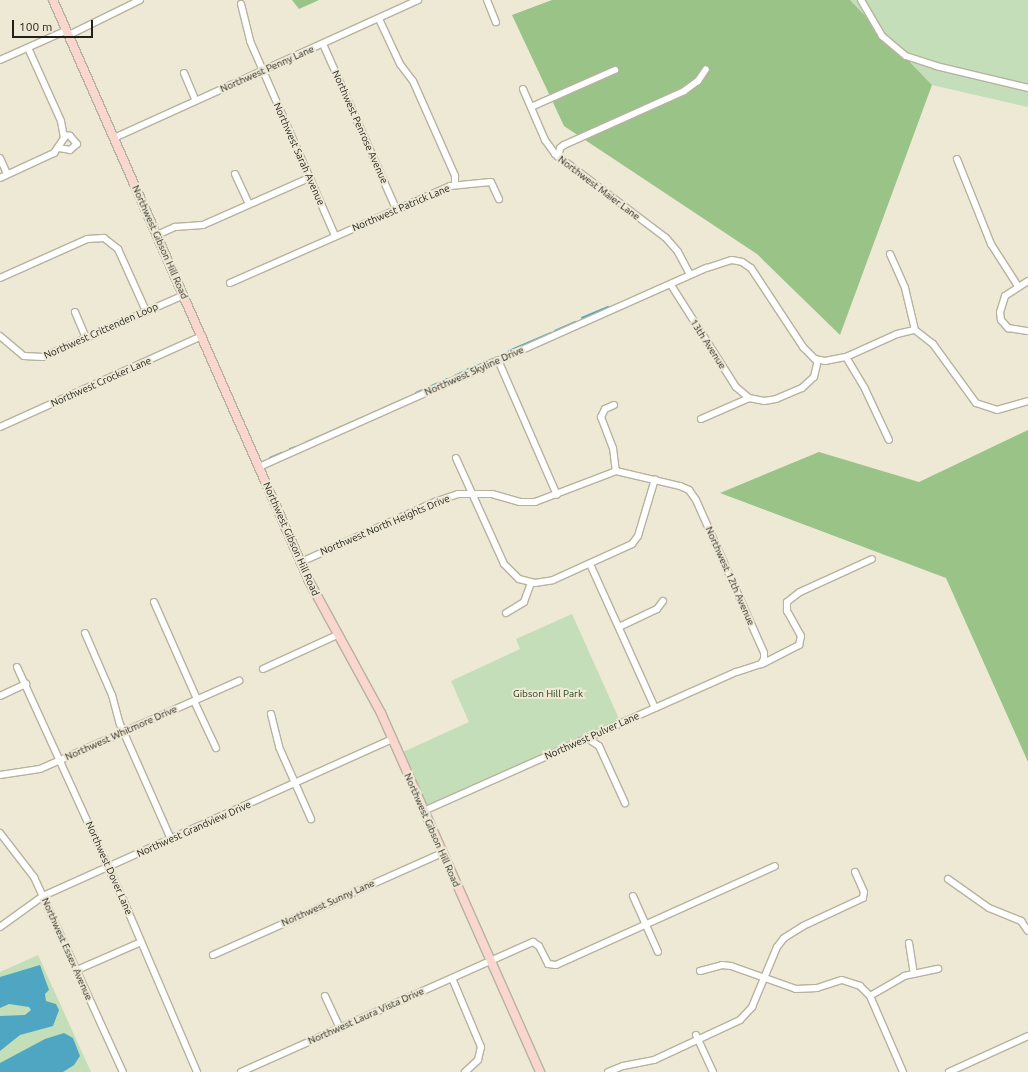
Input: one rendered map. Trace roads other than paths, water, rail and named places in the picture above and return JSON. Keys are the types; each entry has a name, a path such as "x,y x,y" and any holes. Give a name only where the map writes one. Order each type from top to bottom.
{"main road":[{"name":"Northwest Gibson Hill Road","path":"53,0 184,295 300,562 337,635 371,693 540,1072"}],"street":[{"path":"0,60 68,33 140,0"},
{"name":"Northwest Penny Lane","path":"114,138 418,0"},
{"path":"487,0 496,22"},
{"path":"861,0 882,36 906,56 936,66 1028,88"},
{"name":"Northwest Sarah Avenue","path":"241,4 250,41 309,178 336,236"},
{"path":"379,19 400,64 413,80 452,170 455,185"},
{"name":"Northwest Penrose Avenue","path":"323,44 396,209"},
{"path":"0,178 54,153 63,142 64,135 61,121 28,48"},
{"path":"558,157 560,148 564,145 684,91 698,81 706,69"},
{"path":"530,107 615,70"},
{"path":"184,73 196,101"},
{"name":"Northwest Maier Lane","path":"523,89 545,140 558,157 666,238 678,252 690,276"},
{"path":"59,148 70,150 77,144 70,136 64,135"},
{"path":"0,158 7,174"},
{"path":"957,159 988,237 1018,286"},
{"path":"235,174 249,204"},
{"path":"157,235 175,227 203,225 309,178"},
{"name":"Northwest Patrick Lane","path":"230,283 396,209 455,185 491,182 499,199"},
{"path":"0,278 87,239 104,238 118,249 146,311"},
{"path":"890,254 904,288 915,330 932,344 976,403 996,410 1028,401"},
{"name":"Northwest Skyline Drive","path":"259,467 498,360 726,261 738,260 746,263 759,279 803,347 818,360"},
{"path":"1028,281 1018,286 1001,302 1000,317 1008,328 1028,331"},
{"name":"13th Avenue","path":"671,284 736,387 750,398"},
{"name":"Northwest Crittenden Loop","path":"0,336 18,352 36,358 184,295"},
{"path":"75,312 86,338"},
{"path":"701,419 750,398 776,399 802,388 814,377 818,360 846,357 897,334 915,330"},
{"name":"Northwest Crocker Lane","path":"0,427 202,336"},
{"path":"846,357 865,389 889,440"},
{"path":"498,360 557,495"},
{"path":"456,458 504,564 512,574 531,583 553,580 627,547 636,540 655,479 616,470 613,448 601,417 605,409 614,405"},
{"name":"Northwest North Heights Drive","path":"300,562 437,501 458,494 492,494 528,503 557,495 616,470"},
{"name":"Northwest 12th Avenue","path":"655,479 683,487 696,500 764,653 764,659 761,664"},
{"name":"Northwest Pulver Lane","path":"424,811 736,672 761,664 798,645 801,636 787,611 787,602 800,592 872,559"},
{"path":"590,564 655,708"},
{"path":"506,613 524,602 531,583"},
{"path":"619,627 657,609 663,601"},
{"path":"154,602 216,748"},
{"path":"85,633 112,695 124,733 171,839"},
{"path":"263,669 337,635"},
{"name":"Northwest Dover Lane","path":"17,666 61,760 197,1072"},
{"name":"Northwest Whitmore Drive","path":"0,775 16,771 34,771 124,733 239,681"},
{"path":"0,696 26,684"},
{"path":"271,714 280,747 311,819"},
{"path":"587,738 599,746 625,803"},
{"name":"Northwest Grandview Drive","path":"0,927 43,896 392,739"},
{"name":"Northwest Essex Avenue","path":"0,833 28,868 43,896 123,1072"},
{"name":"Northwest Sunny Lane","path":"213,955 442,852"},
{"path":"646,924 775,866"},
{"path":"608,1072 623,1066 654,1060 698,1038 732,1026 748,1014 765,978 777,947 789,934 863,898 864,892 855,872"},
{"path":"948,879 989,908 1021,921 1028,931"},
{"path":"633,896 658,952"},
{"name":"Northwest Laura Vista Drive","path":"241,1072 533,942 539,946 548,964 556,965 646,924"},
{"path":"77,970 141,942"},
{"path":"909,942 914,974"},
{"path":"700,971 726,965 804,989 830,982 852,982 860,986 870,996 903,1072"},
{"path":"870,996 895,980 938,969"},
{"path":"452,978 481,1047 478,1060 465,1072"},
{"path":"326,996 340,1028"},
{"path":"949,1072 1028,1036"},
{"path":"698,1038 713,1072"}],"water":[{"path":"40,965 49,990 45,994 46,1001 56,1004 59,1010 53,1026 20,1035 0,1051 0,1016 25,1015 31,1010 29,1007 9,1004 0,1008 0,977"},
{"path":"64,1033 73,1038 80,1056 74,1065 63,1072 0,1072 0,1063 45,1039"}],"waterway":[{"path":"582,318 608,307"},
{"path":"555,331 575,322"},
{"path":"509,351 551,333"},
{"path":"477,366 493,359"},
{"path":"455,376 469,369"},
{"path":"416,393 447,379"},
{"path":"373,413 407,398"},
{"path":"305,443 364,417"},
{"path":"290,449 296,447"},
{"path":"270,458 282,453"}],"park label":[{"name":"Gibson Hill Park","path":"548,694"}]}
